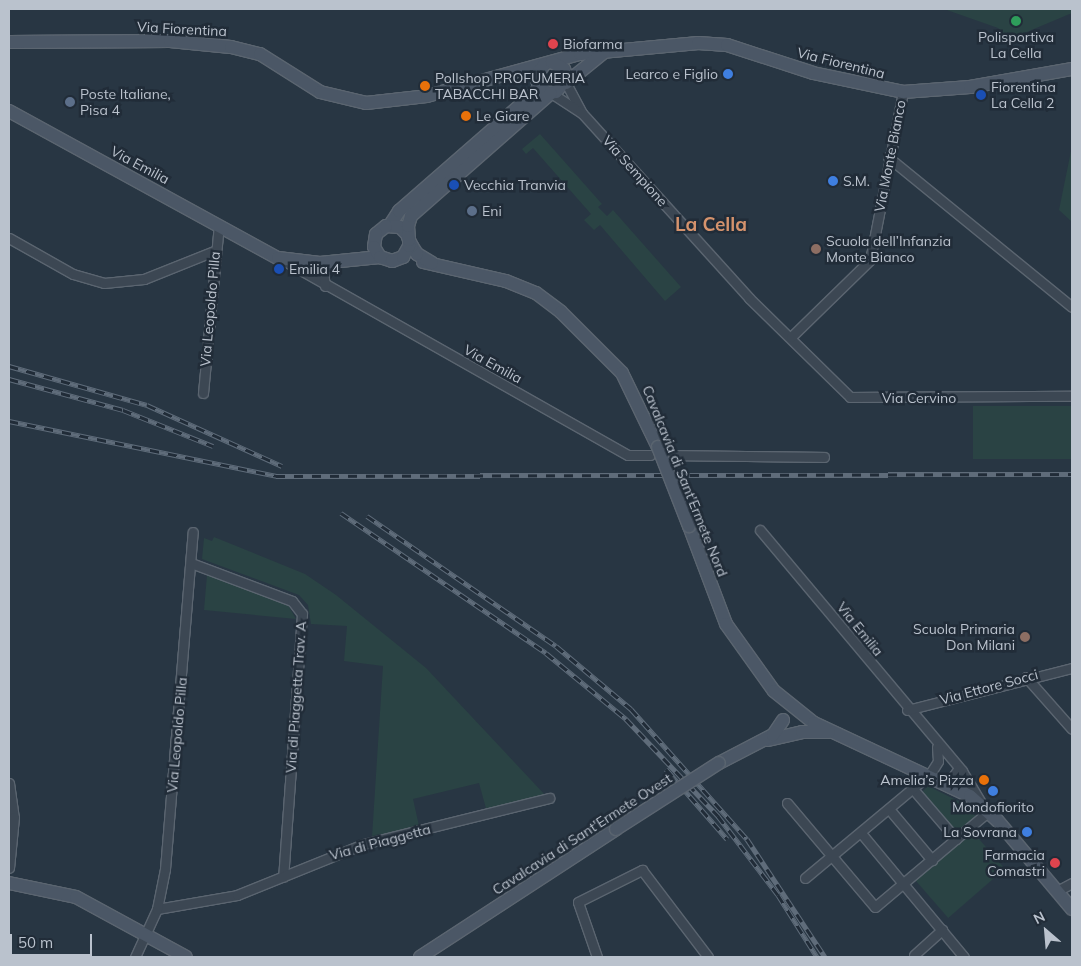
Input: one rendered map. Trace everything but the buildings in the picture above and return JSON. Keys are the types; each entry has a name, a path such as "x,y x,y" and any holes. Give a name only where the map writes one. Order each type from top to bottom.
{"main road":[{"name":"Via Fiorentina","path":"9,42 170,41 231,47 260,54 320,92 366,103 427,96 548,63 604,52 718,43 813,73 903,92 970,87 1071,71"},
{"path":"546,91 411,216 407,252 398,260 380,257 374,240 378,231 390,225 399,212 546,91 566,83 604,52"},
{"path":"546,91 536,75 548,63 564,69 566,83"},
{"name":"Via Emilia","path":"9,111 283,260 334,262 380,257"},
{"path":"390,225 403,230 409,240"},
{"name":"Cavalcavia di Sant'Ermete Nord","path":"409,240 417,254 432,263"},
{"name":"Cavalcavia di Sant'Ermete Nord","path":"398,260 432,263 523,287 561,312 622,373 689,526 726,624 774,691 801,713"},
{"name":"Cavalcavia di Sant'Ermete Nord","path":"774,691 783,718"},
{"path":"763,741 783,718 801,713 797,733"},
{"name":"Via Emilia","path":"801,713 835,732 949,782 986,809 1072,910"},
{"path":"783,718 797,733"},
{"name":"Via Emilia","path":"763,741 797,733 835,732"},
{"name":"Cavalcavia di Sant'Ermete Ovest","path":"420,957 719,763 763,741"},
{"path":"9,883 76,897 186,957"}],"street":[{"name":"Via Sempione","path":"566,83 582,113 744,292 791,337"},
{"name":"Via Sempione","path":"546,91 582,113"},
{"name":"Via Monte Bianco","path":"791,337 870,260 888,158 903,92"},
{"path":"888,158 1072,307"},
{"name":"Via Leopoldo Pilla","path":"203,393 214,250 219,225"},
{"path":"9,238 73,274 104,283 144,279 214,250"},
{"name":"Via Emilia","path":"283,260 325,286 628,455 658,453 824,457"},
{"path":"325,286 323,271 334,262"},
{"name":"Via Cervino","path":"791,337 850,398 1072,396"},
{"name":"Via Emilia","path":"760,530 937,747 959,768 986,809"},
{"name":"Via Leopoldo Pilla","path":"134,957 157,909 168,842 193,532"},
{"name":"Via di Piaggetta Trav. A","path":"191,562 292,601 302,614 283,876"},
{"name":"Via Ettore Socci","path":"907,710 1026,677 1072,668"},
{"path":"1026,677 1072,729"},
{"path":"805,878 930,774 938,761 937,747"},
{"path":"949,782 959,768"},
{"path":"9,782 14,817 9,868"},
{"path":"913,789 956,839"},
{"name":"Via di Piaggetta","path":"157,909 228,897 363,844 549,798"},
{"path":"786,803 875,907 956,839 986,809"},
{"path":"889,809 932,860"},
{"path":"861,833 964,957"},
{"path":"596,957 578,902 642,870 708,957"},
{"path":"1056,891 1072,884"},
{"path":"914,955 942,930"}],"green space":[{"name":"Polisportiva La Cella","path":"944,9 1072,9 1072,13 1010,39 998,28"},
{"path":"540,134 602,204 598,207 607,216 613,210 681,287 665,301 600,225 594,230 584,220 591,214 533,148 526,154 522,149"},
{"path":"1072,146 1072,222 1059,210"},
{"path":"973,406 1072,406 1072,459 973,459"},
{"path":"214,537 305,574 336,595 426,668 546,796 487,812 479,783 413,799 419,826 372,837 383,666 344,661 347,626 311,624 308,605 299,595 202,559 204,538 212,541"},
{"path":"207,575 288,605 296,619 204,610"},
{"path":"928,786 958,801 976,816 957,832 921,793"},
{"path":"972,831 1005,869 948,918 915,880"}],"railway":[{"path":"9,366 147,405 282,466"},
{"path":"9,379 123,410 213,446"},
{"path":"9,421 276,476 1072,474"},
{"path":"341,513 546,653 626,719 718,816 778,895 817,957"},
{"path":"367,516 556,646 631,709 747,839 825,957"},
{"path":"666,769 727,839"}],"place":[{"name":"Polisportiva La Cella","path":"1016,21"},
{"name":"Biofarma","path":"553,44"},
{"name":"Learco e Figlio","path":"728,74"},
{"name":"Pollshop PROFUMERIA TABACCHI BAR","path":"425,86"},
{"name":"Fiorentina La Cella 2","path":"981,95"},
{"name":"Poste Italiane, Pisa 4","path":"70,102"},
{"name":"Le Giare","path":"466,116"},
{"name":"S.M.","path":"833,181"},
{"name":"Vecchia Tranvia","path":"454,185"},
{"name":"Eni","path":"472,211"},
{"name":"Scuola dell’Infanzia Monte Bianco","path":"816,249"},
{"name":"Emilia 4","path":"279,269"},
{"name":"Scuola Primaria Don Milani","path":"1025,637"},
{"name":"Amelia’s Pizza","path":"984,780"},
{"name":"Mondofiorito","path":"993,791"},
{"name":"La Sovrana","path":"1027,832"},
{"name":"Farmacia Comastri","path":"1055,863"}],"district":[{"name":"La Cella","path":"711,225"}]}
